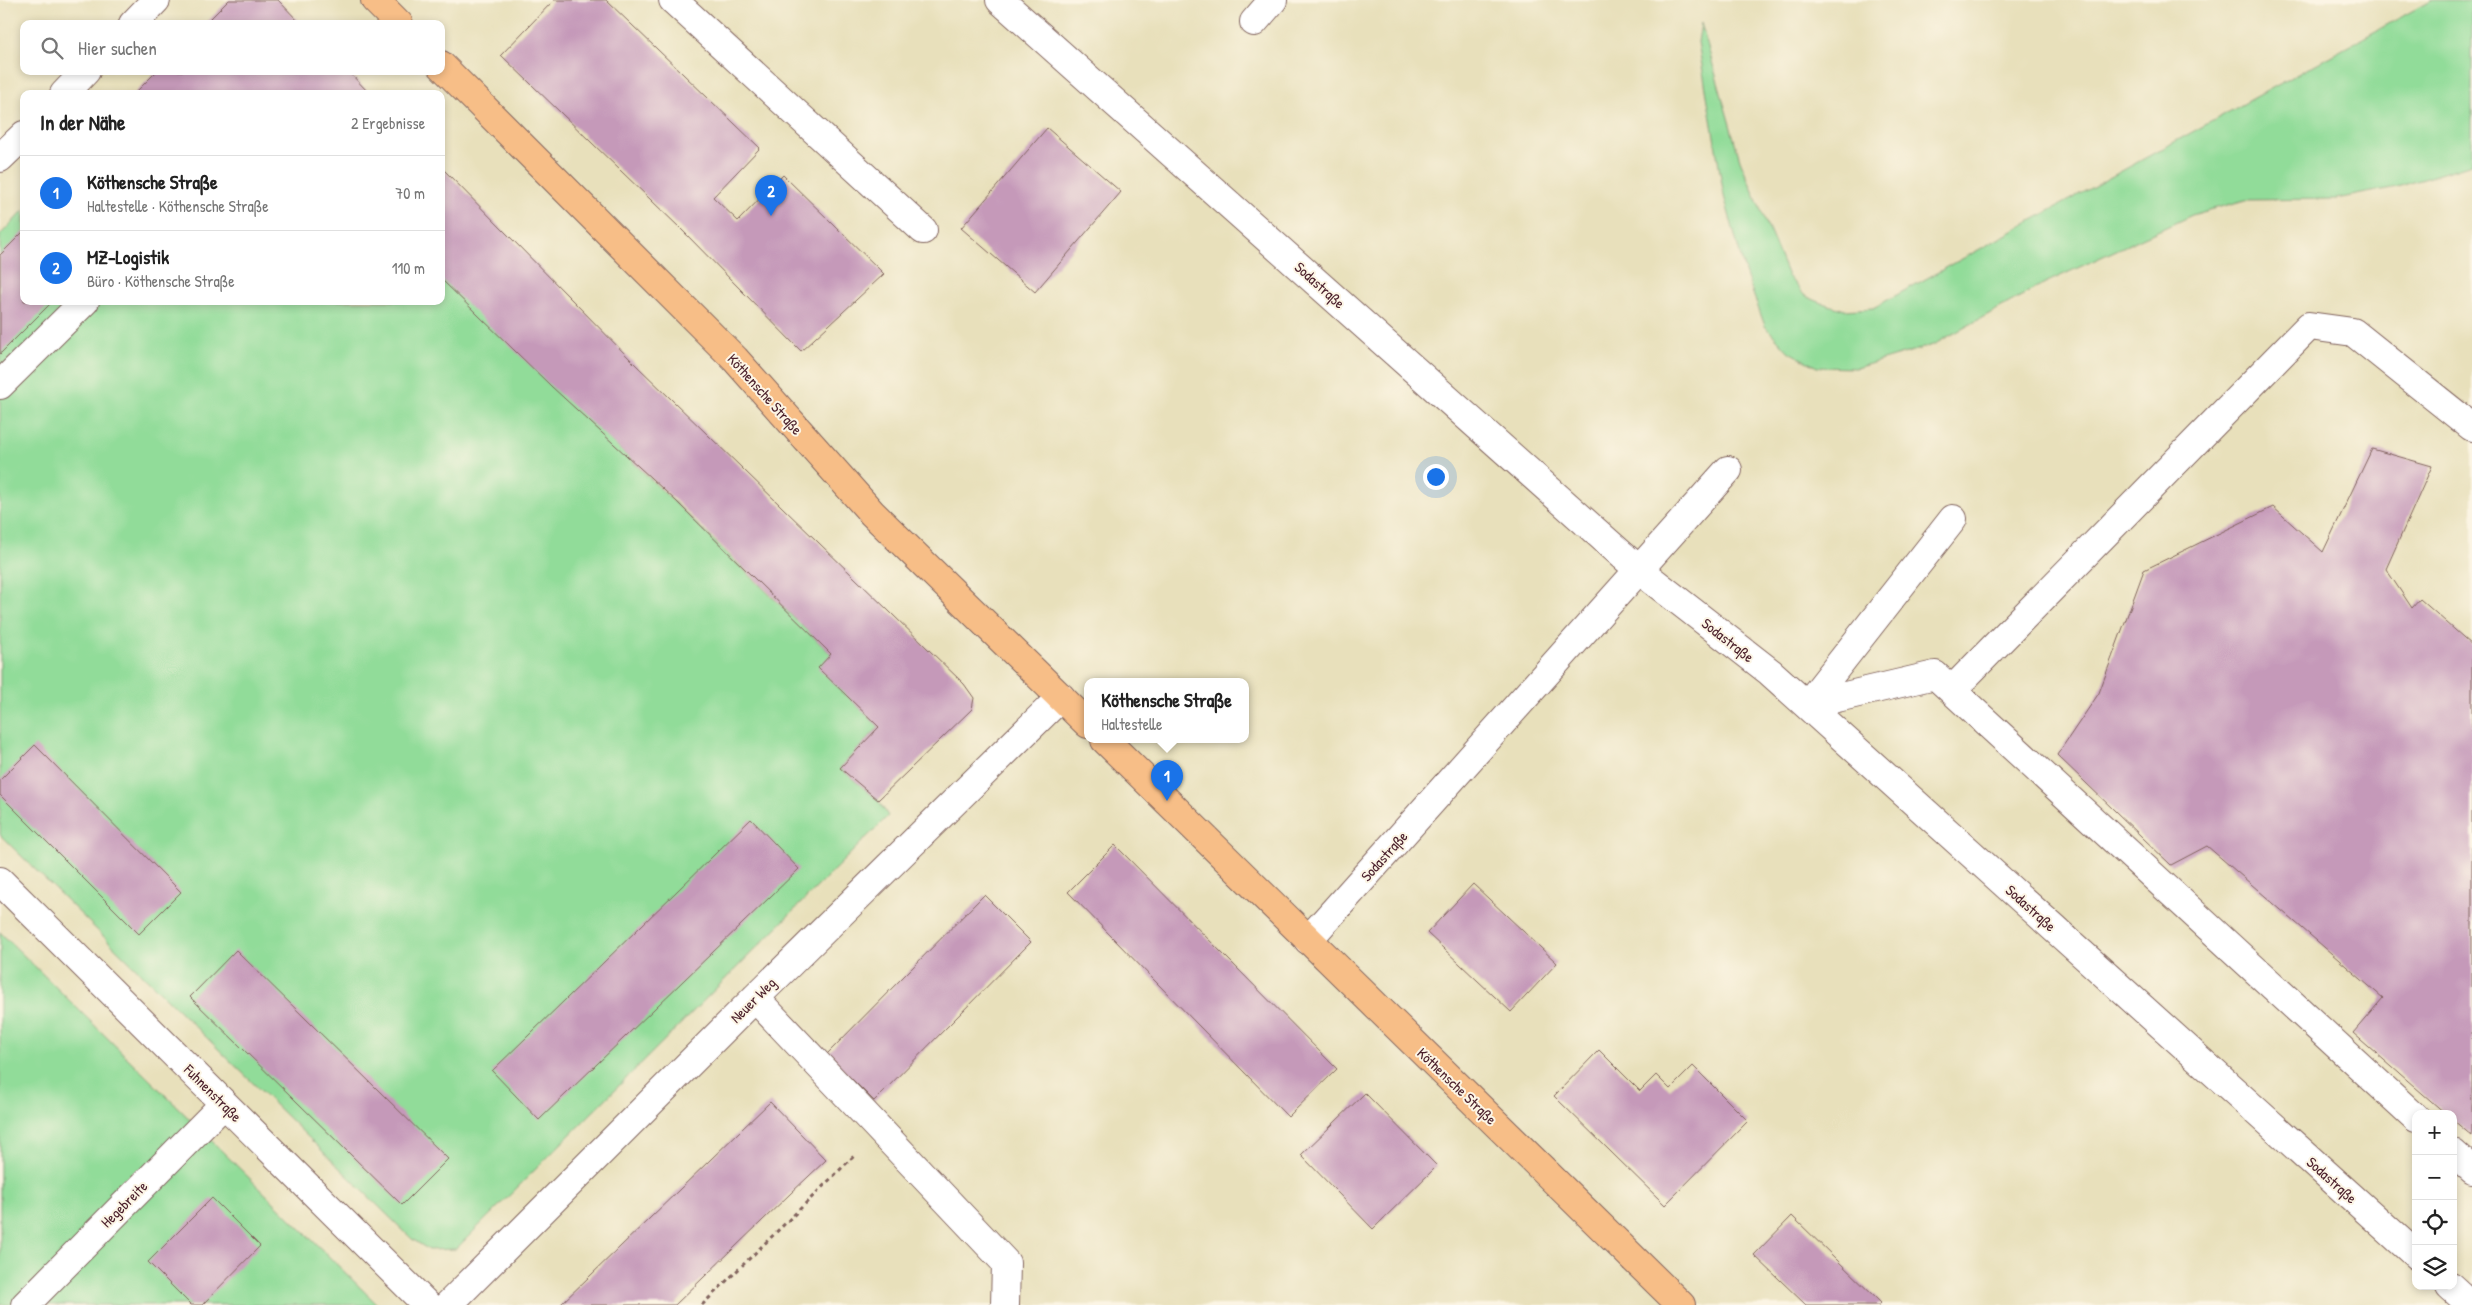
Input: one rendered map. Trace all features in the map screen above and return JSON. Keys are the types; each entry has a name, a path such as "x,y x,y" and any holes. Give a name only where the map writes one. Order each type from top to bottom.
{"main road":[{"path":"375,0 395,20"},
{"name":"Köthensche Straße","path":"445,69 735,359 872,513 1084,720"},
{"name":"Köthensche Straße","path":"1108,743 1681,1305"}],"street":[{"path":"137,20 156,0"},
{"path":"673,0 923,230"},
{"name":"Sodastraße","path":"1000,0 1639,570 1770,672 2412,1252"},
{"path":"1254,22 1273,0"},
{"path":"68,90 82,75"},
{"path":"0,158 20,139"},
{"path":"0,385 81,305"},
{"path":"1952,690 2309,326 2353,332 2472,427"},
{"name":"Sodastraße","path":"1308,940 1728,470"},
{"path":"1807,705 1953,519"},
{"path":"1807,705 1935,675 2412,1114"},
{"name":"Neuer Weg","path":"448,1305 755,998 1062,697"},
{"name":"Fuhnenstraße","path":"0,881 427,1305"},
{"path":"755,998 1006,1263 1006,1305"},
{"name":"Hegebreite","path":"25,1305 224,1104"},
{"path":"2455,1155 2472,1170"},
{"path":"2454,1290 2470,1305"}],"path":[{"path":"702,1305 880,1131"}],"green space":[{"path":"2432,0 2472,0 2472,164 2397,187 2336,199 2245,200 2192,215 2043,284 1933,345 1856,368 1817,367 1789,352 1765,326 1745,272 1724,196 1698,42 1701,23 1740,160 1788,276 1805,296 1845,310 1873,308"},
{"path":"20,214 20,305 445,305 445,280 831,654 819,668 879,727 840,768 878,800 888,816 456,1249 429,1250 412,1239 0,835 0,235"},
{"path":"0,932 378,1305 0,1305"}],"building":[{"path":"229,0 278,0 297,20 209,20"},
{"path":"554,0 606,0 760,148 713,197 738,221 783,175 884,274 801,351 681,229 501,55"},
{"path":"153,75 352,75 366,90 138,90"},
{"path":"1047,128 1121,192 1035,292 961,228"},
{"path":"445,171 635,364 964,684 974,698 972,709 878,800 840,768 879,727 818,668 831,654 676,501 552,387 445,283"},
{"path":"20,235 20,305 49,305 0,354 0,255"},
{"path":"2372,449 2432,466 2386,569 2412,608 2420,599 2472,645 2472,1136 2457,1123 2457,1110 2441,1110 2353,1033 2383,998 2207,846 2171,865 2057,755 2099,693 2144,570 2273,507 2323,552"},
{"path":"35,745 181,892 139,934 0,795 0,780"},
{"path":"751,819 799,869 539,1120 492,1071"},
{"path":"1115,845 1337,1069 1288,1117 1068,892"},
{"path":"1473,884 1557,963 1511,1012 1427,933"},
{"path":"984,895 1031,942 874,1101 827,1054"},
{"path":"236,950 448,1159 402,1205 190,997"},
{"path":"1599,1050 1640,1091 1656,1075 1670,1089 1693,1066 1748,1121 1665,1205 1554,1096"},
{"path":"1365,1093 1437,1166 1373,1229 1301,1155"},
{"path":"770,1102 826,1160 675,1305 560,1305"},
{"path":"212,1198 260,1246 202,1305 191,1305 148,1262"},
{"path":"1792,1216 1881,1303 1879,1305 1806,1305 1754,1255"}],"place":[{"name":"MZ-Logistik","path":"771,216"},
{"name":"Köthensche Straße","path":"1167,801"}]}
